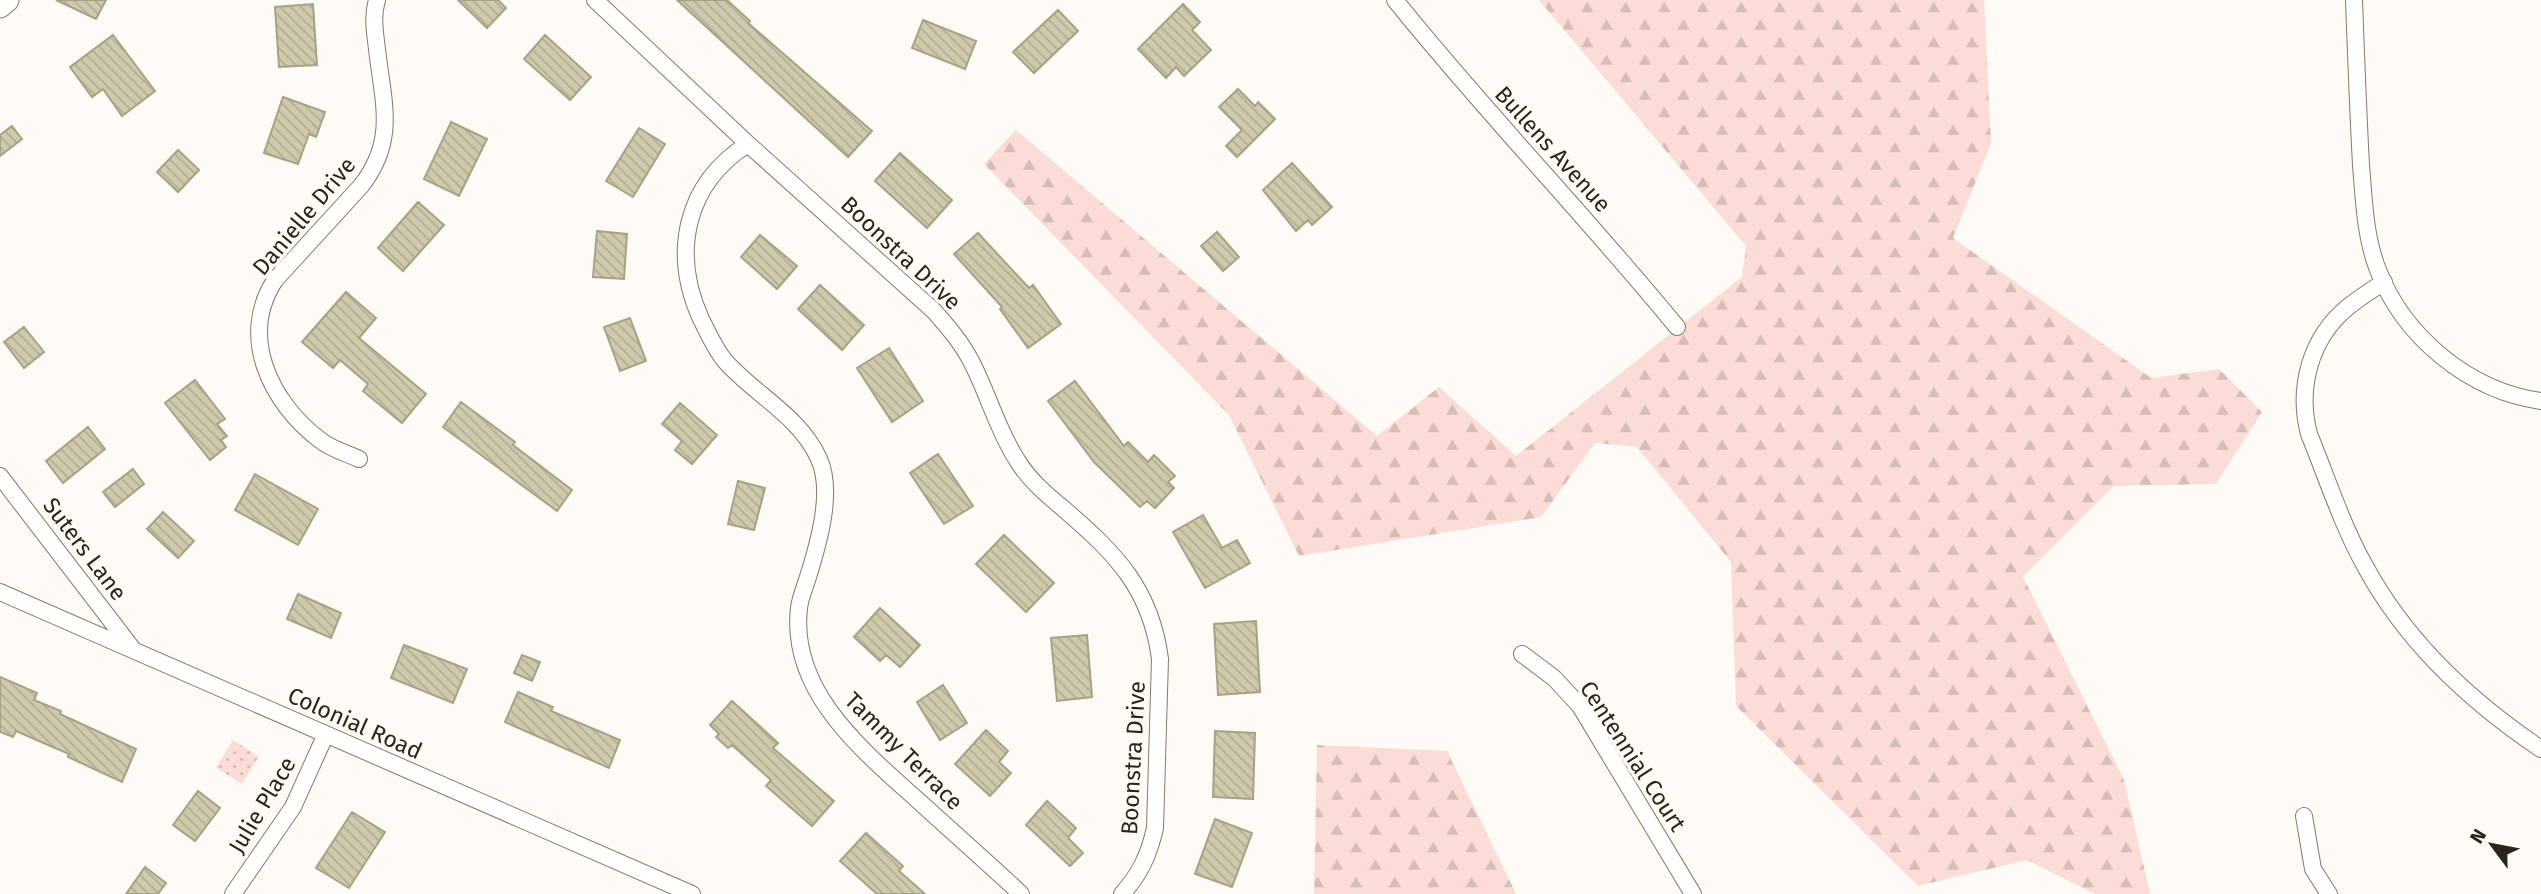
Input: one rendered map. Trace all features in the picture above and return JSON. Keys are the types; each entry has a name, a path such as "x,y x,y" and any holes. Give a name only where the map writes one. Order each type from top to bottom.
{"main road":[{"path":"0,6 7,0"}],"street":[{"name":"Danielle Drive","path":"359,459 320,440 299,422 282,402 265,368 258,334 260,312 275,280 361,186 374,170 382,152 385,131 374,26 377,0"},
{"name":"Boonstra Drive","path":"595,0 748,144 934,311 955,335 971,361 1016,459 1034,483 1118,560 1136,583 1157,634 1160,659 1155,828 1150,850 1141,870 1122,894"},
{"name":"Bullens Avenue","path":"1395,0 1457,77 1612,247 1677,327"},
{"path":"2354,0 2365,216 2371,246 2384,282 2391,297 2424,340 2441,357 2482,383 2541,401"},
{"name":"Tammy Terrace","path":"748,144 720,165 696,200 688,224 688,278 695,306 708,334 725,360 794,422 809,440 820,460 826,481 826,500 799,607 799,631 808,673 820,698 837,721 875,761 1021,894"},
{"path":"2384,282 2348,307 2331,323 2320,340 2312,357 2303,411 2309,434 2365,566 2403,624 2470,696 2541,750"},
{"name":"Suters Lane","path":"0,476 133,650"},
{"name":"Colonial Road","path":"0,592 692,894"},
{"name":"Centennial Court","path":"1522,654 1554,678 1580,706 1693,894"},
{"name":"Julie Place","path":"241,891 293,807 325,736"},
{"path":"2304,816 2313,869 2329,894"}],"green space":[{"path":"1539,0 1984,0 1991,143 1953,238 2151,378 2219,369 2262,412 2216,484 2114,486 2023,577 2124,780 2150,894 2095,894 2027,860 1918,886 1736,706 1731,562 1637,447 1595,443 1541,517 1299,556 1229,415 984,164 1016,130 1377,436 1439,387 1516,456 1742,277 1746,246"},
{"path":"233,740 259,757 242,784 216,768"},
{"path":"1317,745 1447,751 1516,894 1314,894"}],"building":[{"path":"56,0 106,0 96,19"},
{"path":"458,0 498,0 506,8 487,28"},
{"path":"677,0 727,0 750,21 748,23 872,131 848,157"},
{"path":"313,4 317,65 279,67 275,7"},
{"path":"1183,4 1200,22 1192,30 1211,50 1184,76 1176,67 1166,78 1138,49"},
{"path":"1058,10 1078,31 1034,73 1013,52"},
{"path":"923,20 976,41 965,69 912,48"},
{"path":"113,35 155,91 122,116 103,89 92,97 70,67"},
{"path":"545,35 591,77 570,100 524,59"},
{"path":"1238,89 1255,106 1258,102 1275,119 1237,157 1226,146 1242,130 1219,107"},
{"path":"283,97 325,112 316,137 309,134 298,164 264,153"},
{"path":"451,122 487,139 459,196 424,179"},
{"path":"12,126 22,139 0,156 0,135"},
{"path":"639,128 665,144 633,197 606,181"},
{"path":"178,150 199,170 178,192 157,172"},
{"path":"900,153 952,200 927,228 875,181"},
{"path":"1292,163 1332,207 1312,225 1308,220 1296,231 1263,190"},
{"path":"418,202 444,225 403,271 378,248"},
{"path":"597,231 627,234 624,279 593,277"},
{"path":"1217,232 1239,257 1223,271 1201,246"},
{"path":"978,233 1029,288 1033,285 1061,324 1028,348 1000,309 1002,307 954,254"},
{"path":"760,235 797,266 777,289 741,257"},
{"path":"820,285 864,325 842,350 798,309"},
{"path":"346,292 376,318 359,338 426,394 402,423 363,391 368,384 340,360 333,368 302,342"},
{"path":"630,318 646,361 620,371 604,327"},
{"path":"24,327 44,352 24,368 4,342"},
{"path":"889,348 923,401 892,422 857,368"},
{"path":"195,380 225,419 217,424 227,436 221,440 226,447 210,460 165,403"},
{"path":"1075,381 1124,446 1128,442 1148,462 1154,455 1175,476 1168,482 1174,488 1155,508 1147,501 1140,507 1094,462 1048,401"},
{"path":"461,402 515,442 513,445 572,490 557,511 443,427"},
{"path":"680,403 717,435 692,464 675,450 682,441 662,424"},
{"path":"88,427 105,449 63,483 46,461"},
{"path":"938,454 973,506 944,524 910,473"},
{"path":"133,469 144,484 115,507 103,492"},
{"path":"255,474 318,509 298,545 235,510"},
{"path":"738,481 765,488 754,530 728,524"},
{"path":"163,512 194,541 178,558 147,529"},
{"path":"1203,515 1222,548 1237,540 1250,563 1205,588 1173,532"},
{"path":"1004,535 1054,583 1026,612 976,564"},
{"path":"298,594 341,613 331,638 287,619"},
{"path":"880,608 920,645 900,667 886,655 880,661 854,637"},
{"path":"1256,621 1260,692 1218,695 1214,624"},
{"path":"1087,635 1092,697 1057,701 1051,638"},
{"path":"404,645 467,669 453,703 391,678"},
{"path":"522,655 540,662 532,681 514,673"},
{"path":"0,677 37,693 34,700 61,711 60,714 136,749 122,782 68,757 69,754 16,731 13,737 0,732"},
{"path":"943,685 967,723 940,740 917,702"},
{"path":"518,692 553,707 551,711 620,740 609,768 505,722"},
{"path":"732,701 778,743 773,748 834,801 812,826 766,786 771,780 732,745 728,748 716,737 719,734 710,725"},
{"path":"986,730 1008,751 999,762 1011,773 990,796 955,764"},
{"path":"1215,731 1255,733 1253,799 1213,797"},
{"path":"198,791 220,808 195,841 173,825"},
{"path":"1047,801 1076,828 1068,838 1083,853 1070,866 1026,825"},
{"path":"352,812 385,832 349,888 316,868"},
{"path":"1215,819 1252,833 1232,887 1195,874"},
{"path":"866,833 903,866 899,871 925,894 877,894 840,861"},
{"path":"145,867 166,883 158,894 126,894"}]}
